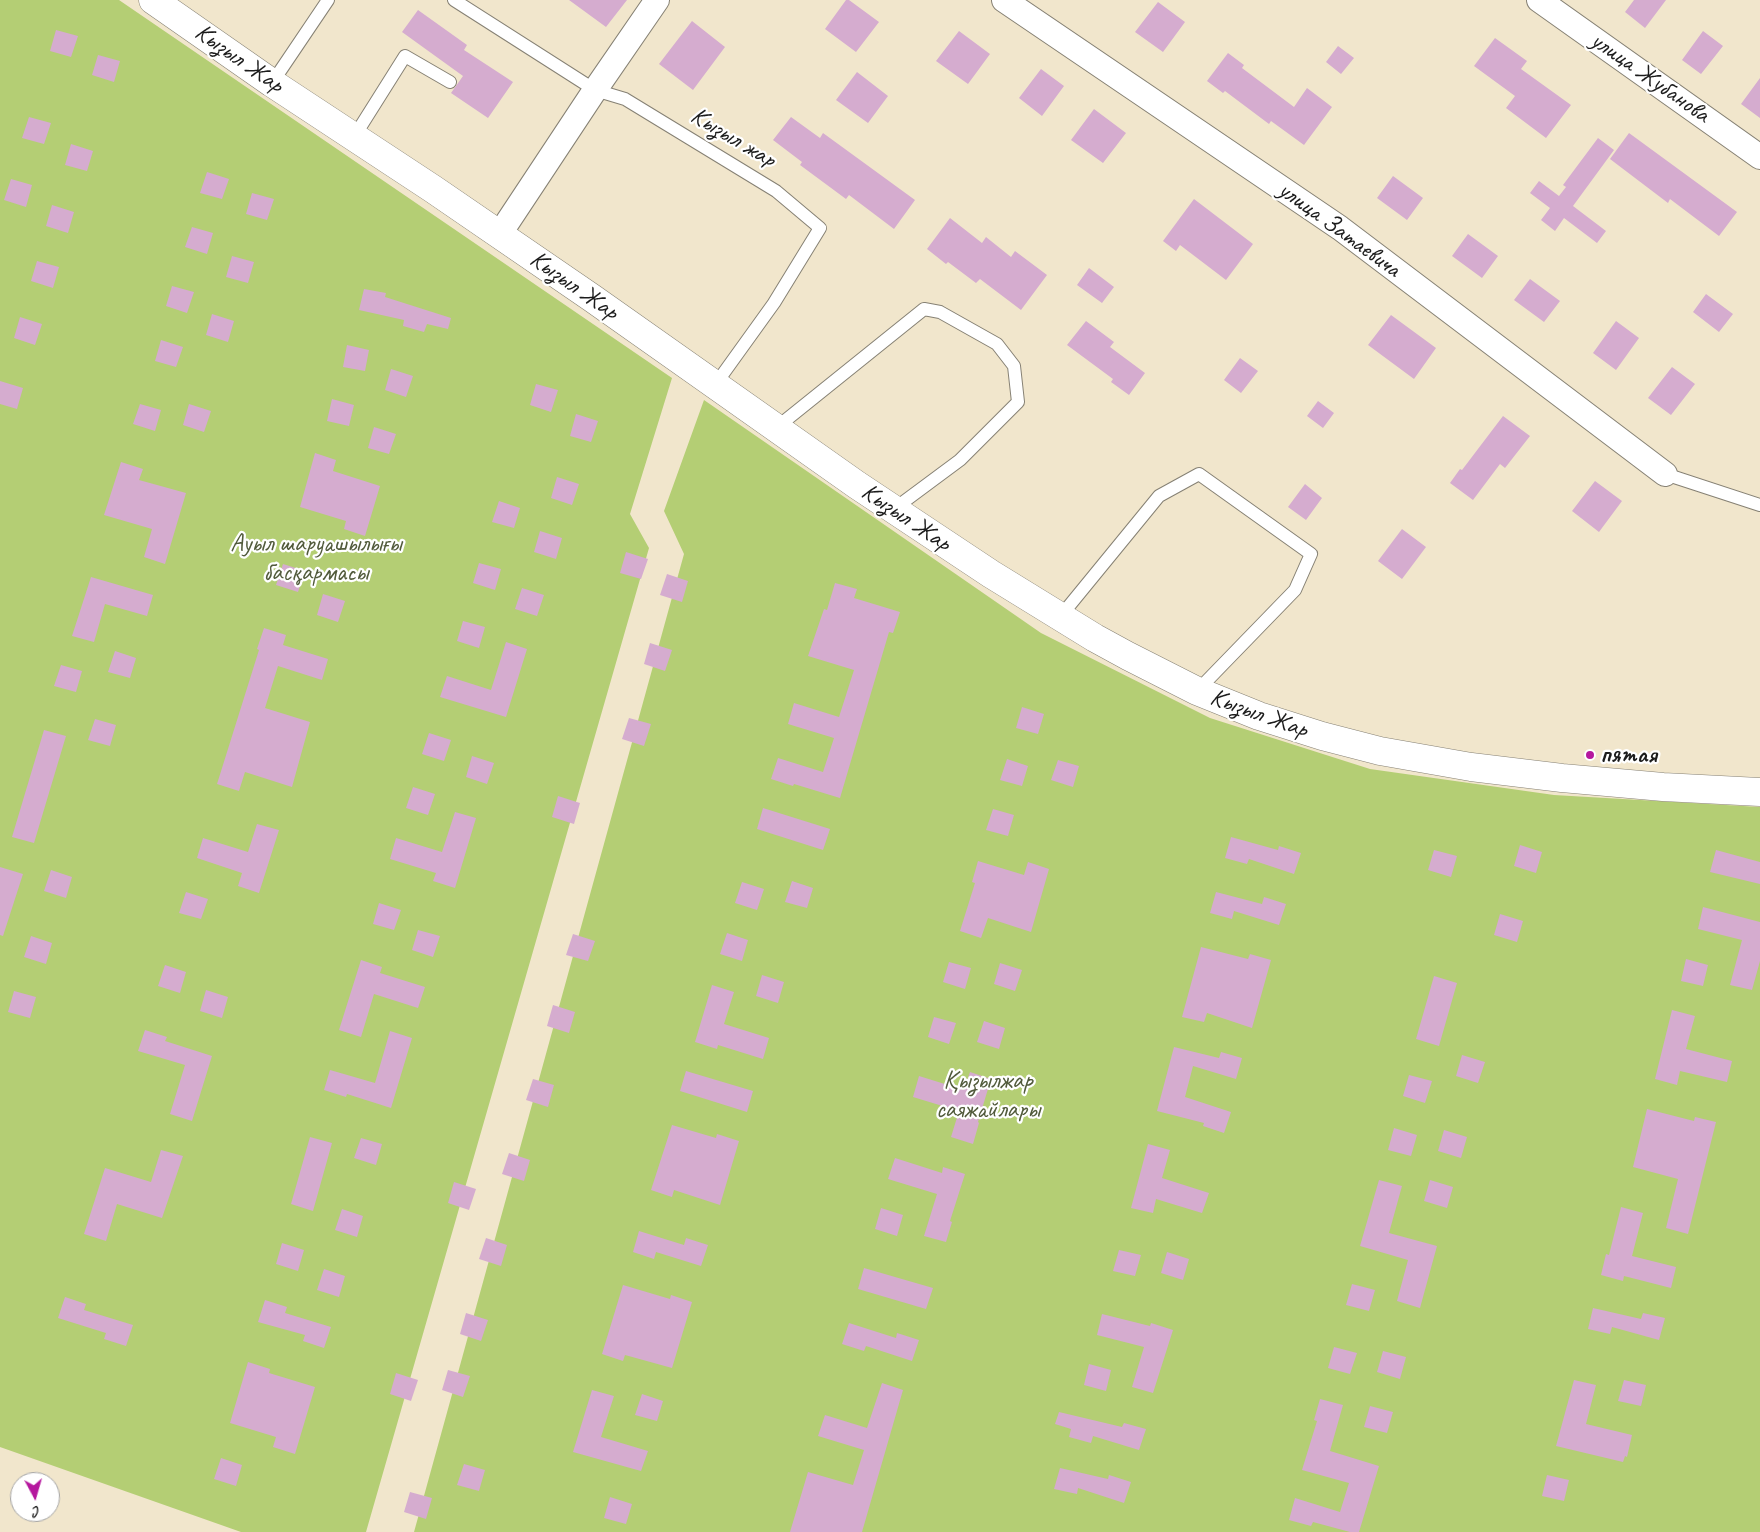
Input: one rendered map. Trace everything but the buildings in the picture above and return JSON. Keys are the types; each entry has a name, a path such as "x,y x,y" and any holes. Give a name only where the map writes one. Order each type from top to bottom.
{"main road":[{"name":"Кызыл Жар","path":"153,0 272,83 592,298 857,485 990,574 1128,656 1197,691 1259,716 1322,736 1380,750 1471,768 1663,787 1760,792"}],"street":[{"path":"500,235 595,90 657,0"},
{"name":"улица Затаевича","path":"1004,0 1340,228 1665,474"},
{"name":"улица Жубанова","path":"1539,0 1760,156"}],"lane":[{"path":"272,83 328,0"},
{"name":"Кызыл жар","path":"454,0 595,90 624,99 776,191 820,228 774,303 715,385"},
{"path":"354,137 405,56 450,82"},
{"path":"776,428 924,309 940,312 997,344 1014,366 1018,402 960,460 894,509"},
{"path":"1060,617 1159,496 1198,474 1310,554 1295,590 1197,691"},
{"path":"1665,474 1760,506"}],"green space":[{"name":"Ауыл шаруашылығы басқармасы","path":"0,0 119,0 672,378 630,514 649,548 366,1532 241,1532 0,1447"},
{"name":"Қызылжар саяжайлары","path":"704,400 1041,633 1210,718 1370,769 1554,795 1760,807 1760,1532 414,1532 684,554 664,511"}],"place":[{"name":"пятая","path":"1590,755"}]}
